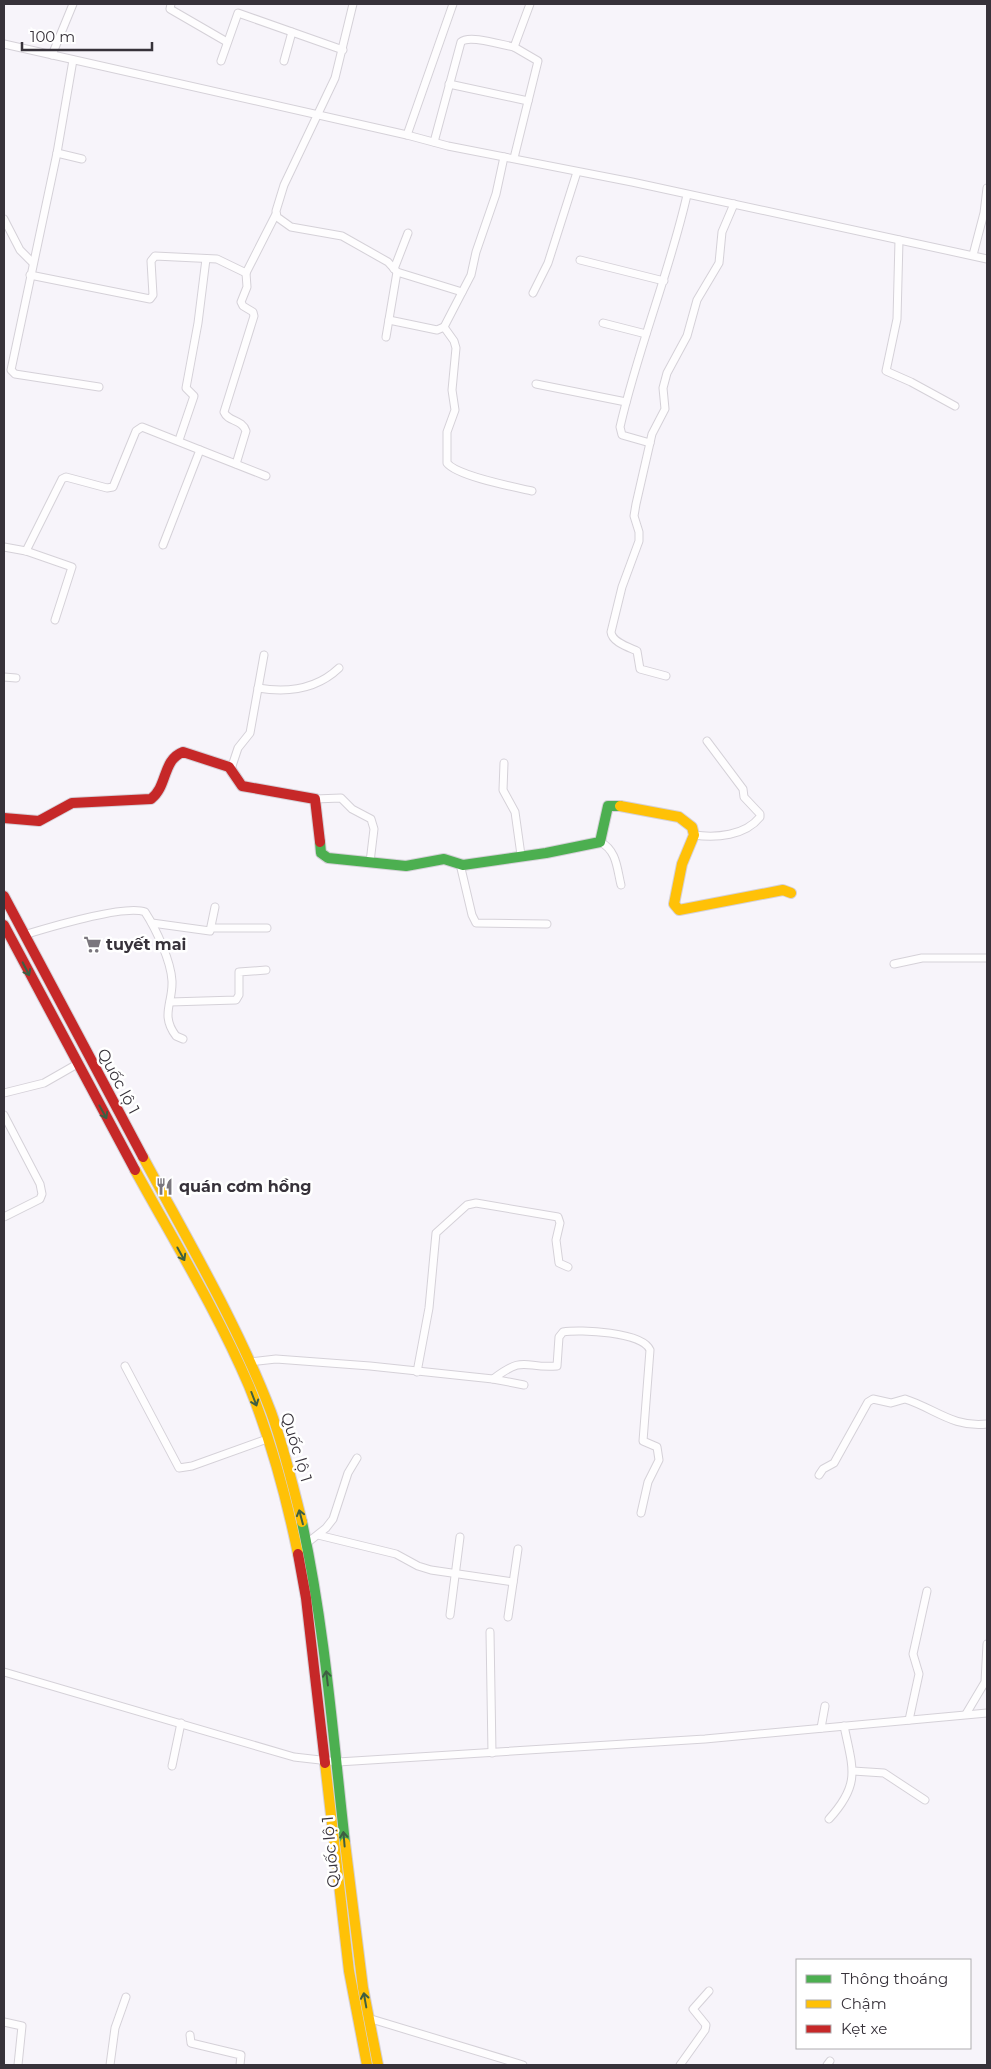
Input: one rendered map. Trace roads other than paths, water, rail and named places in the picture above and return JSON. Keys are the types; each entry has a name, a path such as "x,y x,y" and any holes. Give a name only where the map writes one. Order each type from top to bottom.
{"main road":[{"path":"4,818 39,821 69,804 151,799 158,796 169,765 181,752 230,769 242,786 315,799 322,855 328,858 406,866 444,859 460,864 600,842 606,810 610,805 679,817 692,827 694,835 682,864 674,904 679,910 683,911 783,890 791,893"},
{"name":"Quốc lộ 1","path":"4,896 223,1306 260,1384 282,1447 307,1543 319,1608 338,1762 350,1902 368,2018 378,2065"},
{"name":"Quốc lộ 1","path":"4,925 77,1064 223,1330 250,1388 268,1439 288,1510 302,1572 326,1760 349,1971 367,2065"}],"street":[{"path":"52,55 73,4"},
{"path":"171,4 170,9 227,42"},
{"path":"236,464 246,431 245,427 239,422 226,417 224,409 243,357 254,316 253,312 243,306 241,302 247,286 246,273 276,214 284,185 335,78 353,4"},
{"path":"406,135 453,4"},
{"path":"514,48 530,4"},
{"path":"221,61 237,13 343,50"},
{"path":"284,61 292,32"},
{"path":"434,142 459,48 464,39 472,38 514,48 538,61 514,158"},
{"path":"4,44 434,142 987,259"},
{"path":"73,60 57,153 11,367 13,372 99,387"},
{"path":"449,84 528,101"},
{"path":"57,153 82,159"},
{"path":"389,320 437,330 444,327 471,275 478,245 496,194 504,157"},
{"path":"533,293 548,263 577,172"},
{"path":"973,256 984,212 987,188"},
{"path":"650,443 622,435 620,432 626,402 664,281 687,194"},
{"path":"666,676 640,669 637,651 616,641 611,635 622,587 638,541 639,532 634,516 650,443 655,427 665,408 663,388 667,373 687,336 703,287 719,263 722,232 734,204"},
{"path":"276,214 281,222 291,227 342,236 388,262 396,270 462,292"},
{"path":"4,219 20,250 33,263"},
{"path":"386,337 396,270 408,233"},
{"path":"899,240 897,319 886,371 955,406"},
{"path":"30,275 150,299 153,295 150,266 155,256 221,260 246,273"},
{"path":"179,440 193,399 186,388 198,323 206,259"},
{"path":"580,260 664,281"},
{"path":"603,323 646,334"},
{"path":"444,327 456,348 452,390 455,410 447,432 447,463 451,467 476,477 532,491"},
{"path":"536,384 626,402"},
{"path":"26,551 62,479 66,477 107,488 114,487 139,428 148,428 266,476"},
{"path":"163,544 200,450"},
{"path":"4,547 26,551 72,568 55,620"},
{"path":"230,769 238,748 250,733 264,655"},
{"path":"258,688 286,691 304,687 327,679 339,668"},
{"path":"4,677 16,678"},
{"path":"694,835 709,837 735,832 754,823 760,817 760,814 744,797 743,789 707,741"},
{"path":"504,763 503,790 515,812 521,855"},
{"path":"315,799 341,798 352,809 371,819 374,829 370,862"},
{"path":"600,842 607,845 613,853 621,886"},
{"path":"460,864 472,915 476,922 547,924"},
{"path":"212,928 215,907"},
{"path":"24,935 62,923 137,911 145,912 152,923 171,974 167,1019 176,1036 183,1039"},
{"path":"152,923 196,930 210,930 212,928 267,928"},
{"path":"894,964 910,959 987,958"},
{"path":"170,1002 236,1000 239,995 239,972 266,970"},
{"path":"4,1093 44,1083 89,1058"},
{"path":"4,1115 40,1184 42,1194 40,1199 4,1217"},
{"path":"417,1372 429,1308 435,1235 467,1206 476,1203 558,1217 560,1223 556,1240 559,1263 568,1267"},
{"path":"493,1379 510,1367 518,1364 557,1366 559,1338 563,1332 621,1335 649,1348 643,1441 657,1447 659,1460 648,1482 642,1513"},
{"path":"250,1362 276,1359 493,1379 524,1385"},
{"path":"125,1366 179,1468 192,1466 268,1439"},
{"path":"819,1475 826,1467 834,1463 868,1402 872,1399 890,1403 905,1399 948,1418 974,1424 987,1424"},
{"path":"307,1543 318,1535 333,1519 348,1473 356,1458"},
{"path":"318,1535 396,1554 424,1568 513,1582"},
{"path":"450,1615 460,1537"},
{"path":"508,1617 518,1549"},
{"path":"909,1720 919,1674 913,1654 927,1592"},
{"path":"490,1632 492,1753"},
{"path":"966,1714 987,1676 985,1659 987,1644"},
{"path":"4,1672 181,1722 294,1757 338,1762 705,1739 987,1712"},
{"path":"821,1728 825,1706"},
{"path":"172,1766 181,1722"},
{"path":"829,1819 846,1800 853,1771 844,1726"},
{"path":"853,1771 884,1772 925,1800"},
{"path":"680,2065 705,2030 706,2025 693,2009 709,1991"},
{"path":"110,2065 115,2028 126,1997"},
{"path":"368,2018 523,2065"},
{"path":"4,2022 22,2026 18,2065"},
{"path":"190,2036 191,2043 242,2056 240,2065"}],"place":[{"name":"tuyết mai","path":"92,944"},
{"name":"quán cơm hồng","path":"165,1186"}]}
